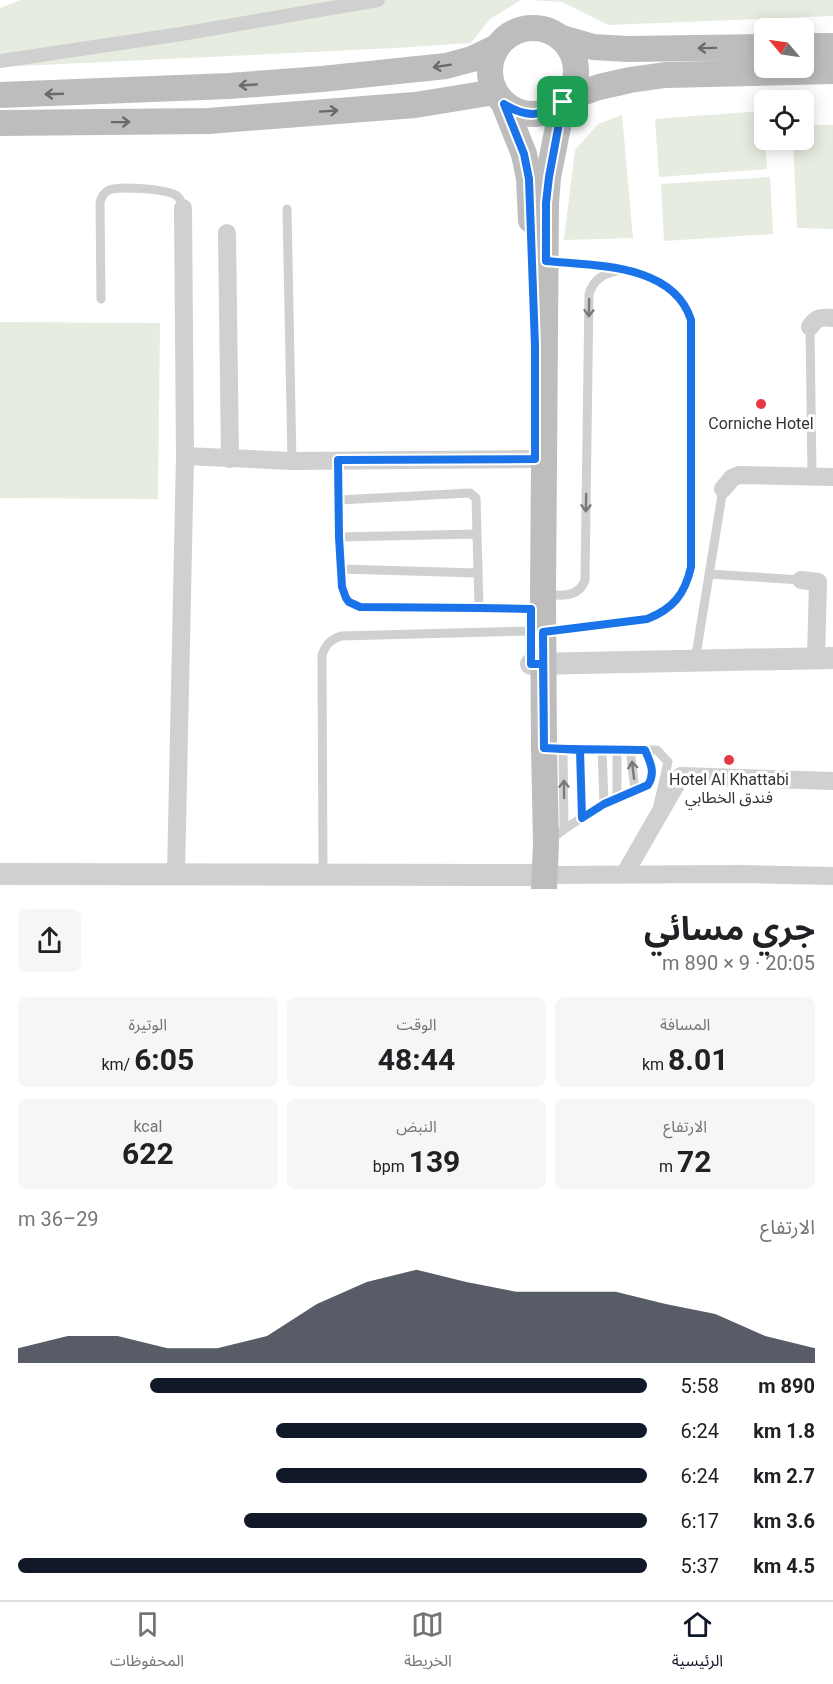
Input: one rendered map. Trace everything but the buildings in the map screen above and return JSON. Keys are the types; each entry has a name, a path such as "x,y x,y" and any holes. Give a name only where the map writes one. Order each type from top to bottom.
{"main road":[{"path":"544,882 531,843 537,616 535,346 529,179 524,154 490,77 491,62 497,47 507,36 520,30 535,28 593,47 628,49 754,47"},
{"path":"537,616 546,203 565,100 575,83 576,67 572,51 562,38"},
{"path":"814,46 833,46"},
{"path":"0,95 229,86 344,77 446,66 472,59 497,47"},
{"path":"0,123 208,120 500,98 515,111 540,114 552,110 565,100 599,87 630,80 665,75 833,71"},
{"path":"537,664 553,748 555,836 544,882"}],"street":[{"path":"0,61 181,34 378,0"},
{"path":"176,874 185,456 183,208"},
{"path":"227,232 230,459"},
{"path":"810,327 821,317 833,318"},
{"path":"185,456 292,462 535,459"},
{"path":"723,489 732,478 739,475 833,477"},
{"path":"537,664 825,658 817,582"},
{"path":"624,874 681,776 833,781"},
{"path":"0,874 176,874 325,880 544,882 624,874 740,881 833,876"}],"lane":[{"path":"100,299 100,203 105,193 119,188 153,189 178,196 183,208"},
{"path":"287,209 292,462"},
{"path":"338,460 342,587 349,602 360,607 479,608 537,616 632,621 647,619 661,613 677,599 684,591 691,567 691,320 687,308 673,291 650,278 606,266 546,261"},
{"path":"325,880 322,655 331,639 341,636 537,616 560,596 576,593 584,584 589,294 596,279 622,269"},
{"path":"810,327 812,476"},
{"path":"695,661 723,489"},
{"path":"339,500 470,493 476,498 479,608"},
{"path":"339,537 476,534"},
{"path":"341,569 477,573"},
{"path":"709,574 817,582"},
{"path":"553,748 657,750 668,762 653,824"},
{"path":"602,748 604,804"},
{"path":"616,748 617,798"},
{"path":"630,749 635,790"},
{"path":"580,750 582,818"},
{"path":"555,836 604,804 648,785 653,769 645,750"}],"shaded area":[{"path":"21,0 521,0 490,19 471,43 0,67 0,8"},
{"path":"531,0 833,0 833,16 608,25 562,2"},
{"path":"754,112 754,150 766,150 767,169 659,177 655,119"},
{"path":"622,115 633,238 564,240 575,150 598,124"},
{"path":"814,125 833,125 833,229 797,228 793,150 814,150"},
{"path":"770,177 773,234 664,241 661,184"},
{"path":"0,322 160,323 158,499 0,498"}],"place":[{"name":"Corniche Hotel","path":"761,404"},
{"name":"Hotel Al Khattabi فندق الخطابي","path":"729,760"}],"route":[{"path":"563,102 546,203 546,261 606,266 641,275 673,291 687,308 691,320 691,567 684,591 661,613 647,619 543,632 544,748 580,750 582,818 604,804 648,785 653,769 645,750 544,748 543,664 531,664 531,609 360,607 349,602 342,587 339,537 338,460 535,459 535,346 529,179 524,154 504,104 515,111 540,114 552,110 563,102"}]}
